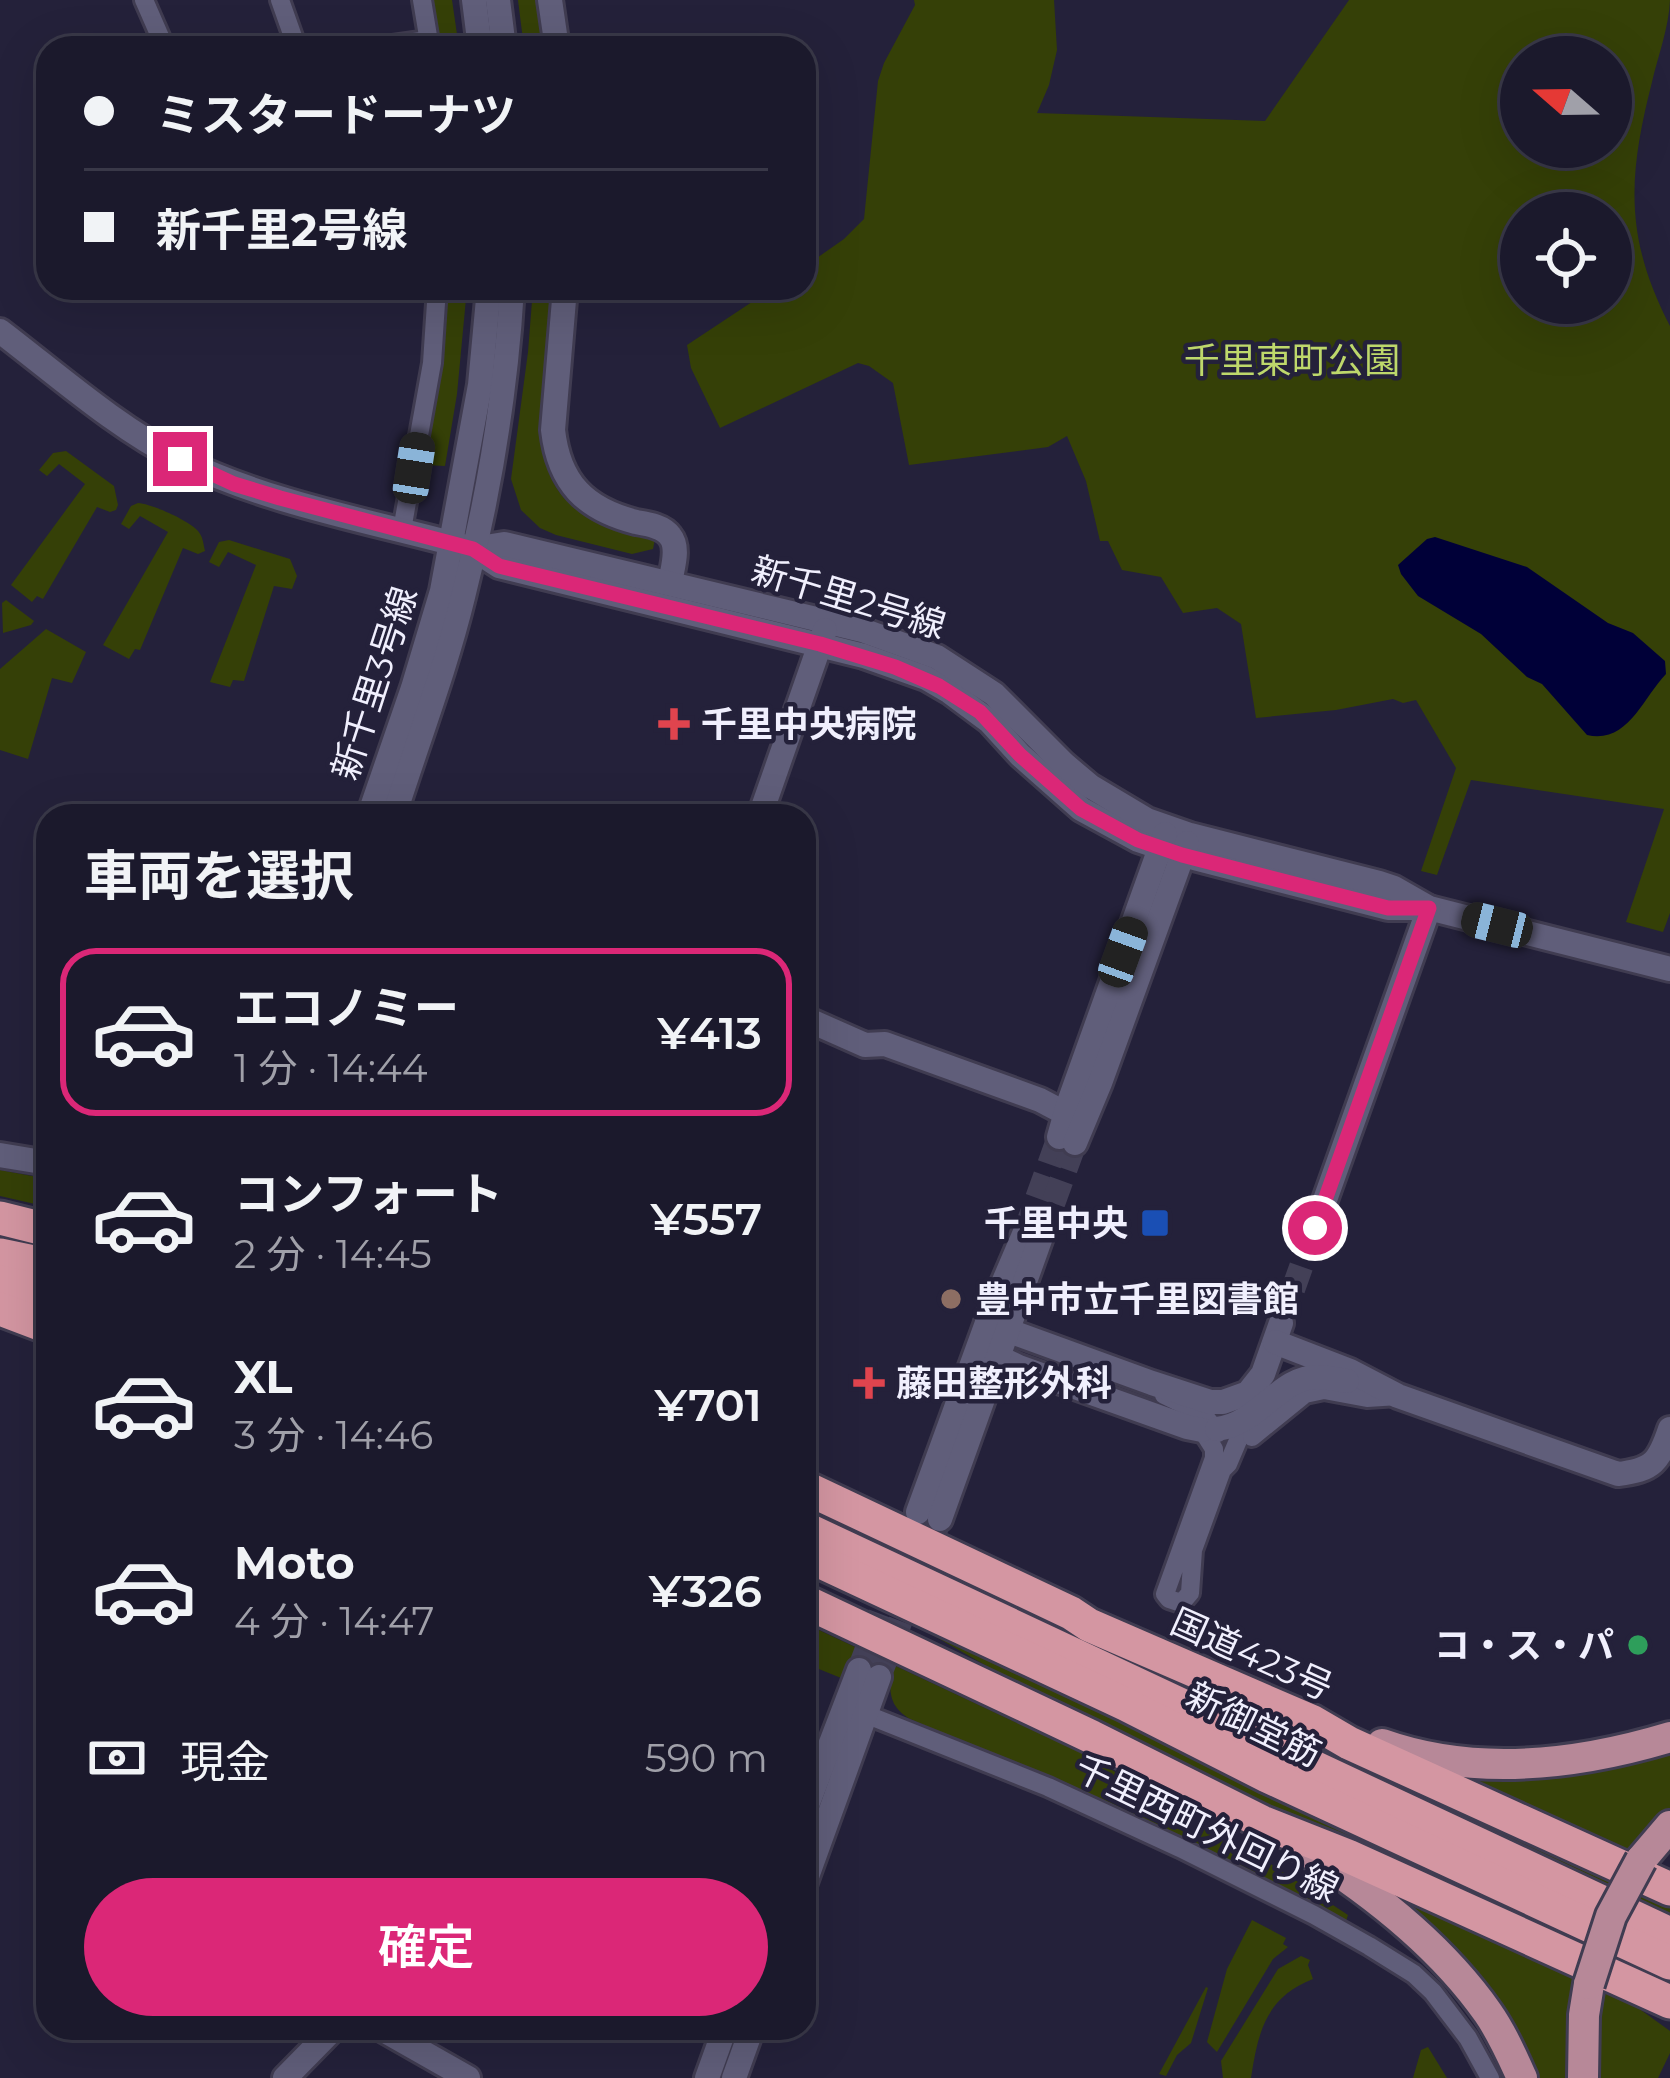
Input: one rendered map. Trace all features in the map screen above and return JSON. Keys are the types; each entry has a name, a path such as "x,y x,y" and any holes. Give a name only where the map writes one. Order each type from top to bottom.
{"highway":[{"path":"0,1255 36,1262"},
{"path":"0,1282 36,1290"},
{"path":"0,1310 36,1324"},
{"path":"0,1322 36,1326"},
{"name":"国道423号","path":"816,1493 1089,1625 1313,1722 1349,1743 1670,1889"},
{"path":"816,1521 1066,1622 1089,1625"},
{"name":"新御堂筋","path":"816,1534 1670,1934"},
{"name":"新御堂筋","path":"816,1560 1670,1964"},
{"path":"816,1575 1092,1737"},
{"path":"816,1607 1262,1822 1348,1856 1580,1971 1670,2002"}],"main road":[{"path":"1313,1722 1416,1756 1485,1763 1577,1759 1670,1737"},
{"path":"1262,1822 1337,1870 1441,1957 1491,2017 1522,2078"},
{"path":"1583,2078 1580,1971 1641,1860 1670,1826"},
{"path":"1580,1971 1670,2015"}],"street":[{"path":"144,0 160,36"},
{"path":"280,0 293,36"},
{"path":"422,0 428,36"},
{"path":"474,0 478,36"},
{"path":"497,0 502,36"},
{"path":"550,0 555,36"},
{"path":"402,530 431,363 436,300"},
{"name":"新千里3号線","path":"398,804 463,598 463,546 488,300"},
{"name":"新千里3号線","path":"373,804 442,591 486,499 511,300"},
{"path":"565,300 555,450 575,490 589,502 604,512 669,534 675,547 670,583"},
{"name":"新千里2号線","path":"0,332 135,433 234,484 463,546 499,566 824,633 873,634 958,669 994,694 1090,786 1175,842 1388,908 1429,908 1670,969"},
{"name":"新千里2号線","path":"463,546 504,544 670,583 824,633"},
{"path":"764,804 824,633"},
{"path":"816,1023 865,1045 885,1044 1040,1100 1071,1129 1100,1083 1175,842"},
{"path":"1315,1228 1429,908"},
{"path":"816,1007 871,1030 885,1044"},
{"path":"0,1155 36,1161"},
{"path":"992,1332 1000,1358 929,1515 992,1332 1033,1234"},
{"path":"992,1332 1210,1402 1248,1393 1263,1374 1278,1333"},
{"path":"1278,1333 1398,1396 1618,1474 1643,1472 1661,1455 1670,1429"},
{"path":"1222,1470 1242,1431 1272,1399 1281,1379 1278,1333"},
{"path":"1000,1358 1209,1430 1221,1442 1222,1470 1193,1550 1190,1593 1178,1603 1165,1594 1214,1449 1209,1430 1203,1414 1174,1402 1152,1383"},
{"path":"1209,1430 1241,1423 1303,1379 1317,1376 1374,1384"},
{"path":"1190,1576 1206,1547 1240,1456 1258,1430 1299,1396 1318,1390 1367,1398 1398,1396"},
{"path":"816,1845 869,1674"},
{"path":"816,1789 855,1710"},
{"name":"千里西町外回り線","path":"855,1710 1048,1787 1369,1946 1433,1992 1468,2038 1490,2078"},
{"path":"285,2078 322,2040"},
{"path":"401,2040 468,2078"},
{"path":"707,2078 721,2040"},
{"path":"734,2078 748,2040"}],"green space":[{"path":"431,0 452,0 457,36 436,36"},
{"path":"518,0 538,0 543,36 522,36"},
{"name":"千里東町公園","path":"914,0 1054,0 1057,50 1037,113 1265,121 1349,0 1670,0 1635,177 1644,264 1670,326 1670,913 1663,932 1626,922 1664,809 1471,780 1437,875 1421,871 1456,768 1416,700 1256,718 1241,624 1217,608 1183,613 1161,577 1122,570 1108,541 1100,541 1086,481 1067,436 1048,447 909,465 893,383 858,363 720,428 691,368 687,345 755,300 816,300 816,259 864,219 878,81"},
{"path":"446,300 466,300 445,466 425,465"},
{"path":"532,300 551,300 541,430 548,471 572,506 608,527 655,539 653,549 632,554 556,535 540,528 521,510 511,479"},
{"path":"66,451 114,486 118,505 110,512 97,507 43,599 37,596 32,602 11,585 85,484 59,464 47,476 39,470 53,453"},
{"path":"138,503 170,513 193,527 205,551 198,554 183,548 140,650 135,649 129,659 103,645 168,532 140,516 129,529 121,524"},
{"path":"229,540 290,559 297,576 292,589 274,586 244,681 233,680 230,687 210,682 256,565 228,552 219,567 209,562 219,542"},
{"path":"6,600 34,621 31,625 3,633 2,603"},
{"path":"46,629 86,652 72,683 52,678 28,759 0,750 0,669"},
{"path":"0,1170 36,1177 36,1204 0,1196"},
{"path":"998,1605 1341,1746 1670,1900 1670,1922"},
{"path":"910,1622 1670,1975 1670,1996 1067,1712"},
{"path":"816,1629 1088,1756 1257,1855 1348,1915 1346,1921 1130,1814 910,1719 894,1703 890,1681 846,1680 816,1668"},
{"path":"1670,1750 1670,1808 1631,1859 1458,1775"},
{"path":"1343,1865 1580,1976 1570,2078 1537,2078 1522,2047"},
{"path":"1252,1920 1286,1938 1283,1944 1288,1947 1273,1959 1217,2052 1207,2042 1227,1969"},
{"path":"1301,1956 1310,1960 1313,1979 1284,1996 1267,2018 1251,2078 1223,2078 1221,2061 1278,1969"},
{"path":"1206,1987 1191,2043 1177,2055 1166,2076 1159,2074"},
{"path":"1600,1987 1670,2031 1670,2053 1658,2078 1595,2078"},
{"path":"1428,2047 1447,2078 1413,2078 1421,2050"}],"shaded area":[{"path":"1435,537 1527,567 1608,623 1633,633 1665,661 1666,674 1624,726 1601,736 1587,735 1542,684 1527,677 1481,634 1418,596 1401,574 1398,565"}],"tunnel":[{"path":"1025,1232 1059,1137"},
{"path":"1041,1237 1075,1143"},
{"path":"1281,1323 1315,1228"},
{"path":"879,1677 940,1519"},
{"path":"859,1670 892,1582"}],"place":[{"name":"千里中央病院","path":"674,724"},
{"name":"千里中央","path":"1155,1223"},
{"name":"豊中市立千里図書館","path":"951,1299"},
{"name":"藤田整形外科","path":"869,1383"},
{"name":"コ・ス・パ","path":"1638,1645"}],"route":[{"path":"180,459 234,484 473,549 499,566 864,656 950,692 989,721 1081,809 1138,840 1388,908 1429,908 1315,1228"}]}
